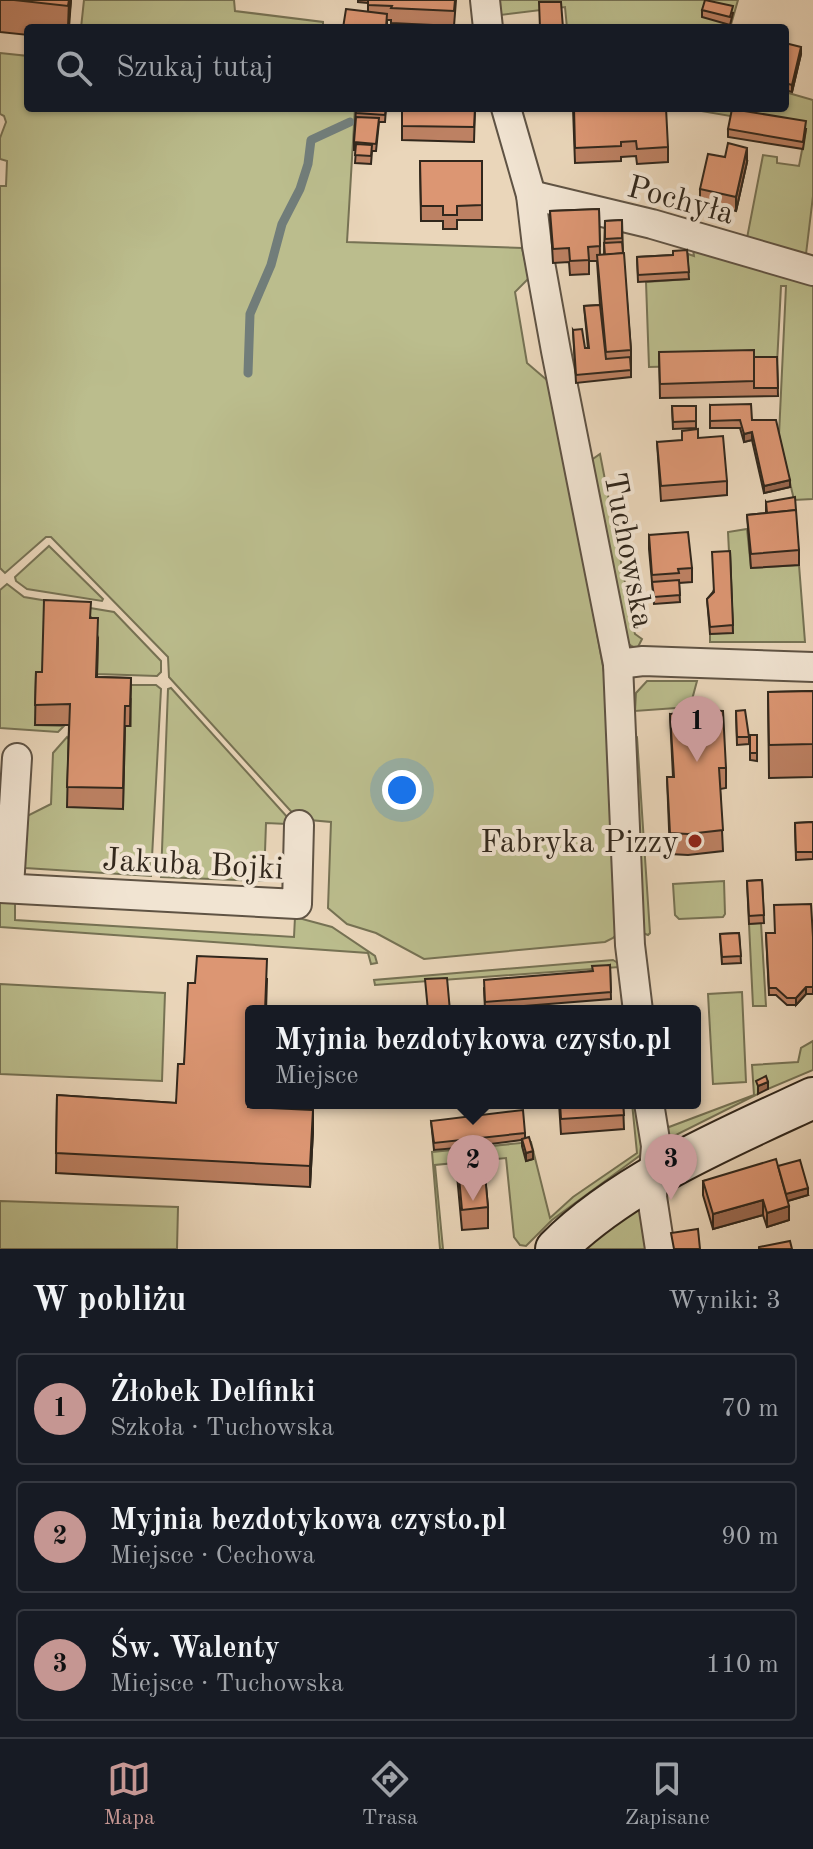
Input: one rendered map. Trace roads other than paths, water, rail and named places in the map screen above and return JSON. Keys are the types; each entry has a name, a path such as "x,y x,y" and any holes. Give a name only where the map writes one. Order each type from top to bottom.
{"street":[{"path":"485,0 488,24"},
{"name":"Tuchowska","path":"507,112 531,195 556,351 618,664 630,945 637,1005"},
{"name":"Pochyła","path":"531,195 652,224 813,271"},
{"path":"618,664 643,661 813,667"},
{"name":"Jakuba Bojki","path":"17,758 4,888 297,904 299,825"},
{"path":"556,1249 571,1234 653,1176 813,1098"},
{"path":"650,1109 656,1146 652,1197 660,1249"}],"waterway":[{"path":"248,373 250,314 271,265 282,224 300,189 311,140 350,122"}],"place":[{"name":"Żłobek Delfinki","path":"697,762"},
{"name":"Fabryka Pizzy","path":"695,841"},
{"name":"Św. Walenty","path":"671,1200"},
{"name":"Myjnia bezdotykowa czysto.pl","path":"473,1201"}]}
